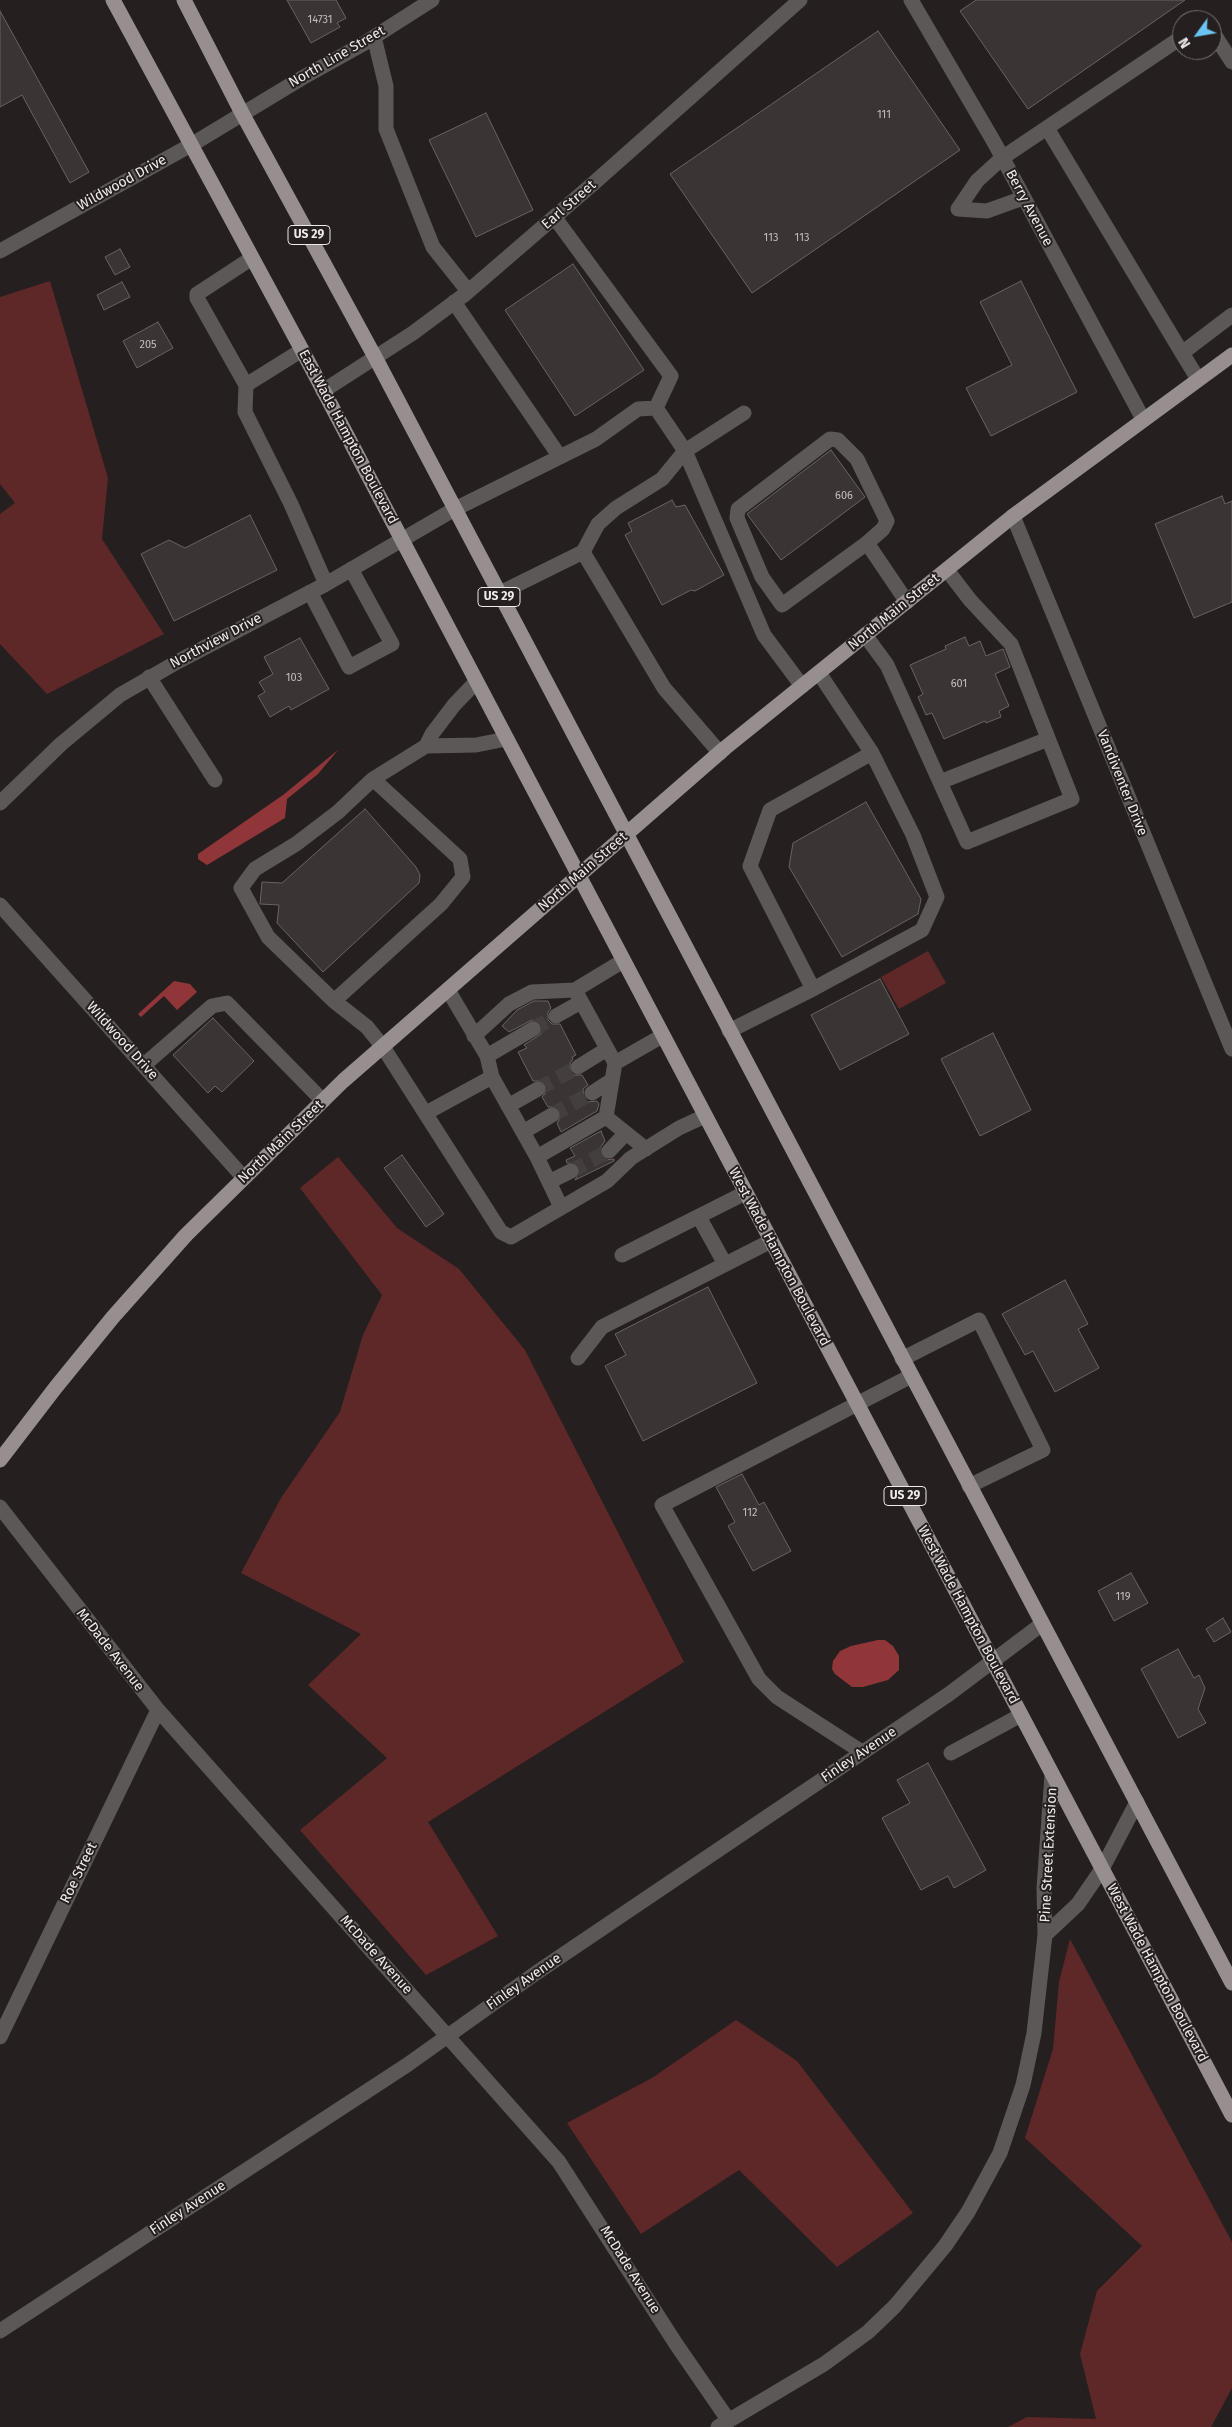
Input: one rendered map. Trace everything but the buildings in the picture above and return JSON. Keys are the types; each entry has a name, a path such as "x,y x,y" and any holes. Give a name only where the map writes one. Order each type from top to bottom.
{"main road":[{"name":"East Wade Hampton Boulevard","path":"113,0 324,391 578,876"},
{"name":"US 29","path":"184,0 242,114 375,357 498,594 1232,1983"},
{"name":"North Main Street","path":"0,1460 113,1317 186,1235 323,1101 383,1047 720,753 802,686 1013,516 1232,354"},
{"name":"West Wade Hampton Boulevard","path":"578,876 1232,2115"}],"street":[{"name":"North Line Street","path":"242,114 374,37 432,0"},
{"name":"Earl Street","path":"324,391 468,291 555,218 800,0"},
{"name":"Berry Avenue","path":"911,0 1002,158 1143,419"},
{"path":"374,37 386,86 386,129 434,247 468,291"},
{"path":"1023,198 987,211 958,209 977,181 1002,158 1172,44"},
{"path":"1222,46 1232,62"},
{"name":"Wildwood Drive","path":"0,251 242,114"},
{"path":"1047,128 1198,379"},
{"path":"555,218 671,376 656,408 685,451 764,635 802,686"},
{"path":"252,258 197,294 197,298 246,385 244,412 291,504 326,584"},
{"path":"454,302 560,458"},
{"path":"1182,353 1232,315"},
{"path":"246,385 302,350"},
{"name":"Northview Drive","path":"0,803 90,719 120,695 150,677 326,584 454,510 596,439 638,409 656,408"},
{"path":"498,594 583,552 598,524 616,508 662,479 685,451 744,413"},
{"path":"830,439 838,440 857,459 887,521 884,529 866,543 782,605 762,577 737,518 738,509 830,439"},
{"name":"Vandiventer Drive","path":"1013,516 1232,1050"},
{"path":"866,543 907,602"},
{"path":"583,552 664,688 720,753"},
{"path":"310,592 349,667 392,644 351,569"},
{"path":"866,635 887,665 967,842 1072,799 1011,644 970,600 947,570"},
{"path":"729,1031 813,989 922,930 937,897 913,835 872,753 819,673"},
{"path":"150,677 215,780"},
{"path":"426,746 432,734 454,705 476,682"},
{"path":"506,739 476,745 426,746 373,779 338,812 296,844 255,869 241,888 268,937 334,1001 367,1027 383,1047 501,1232 511,1237 607,1180 631,1158 704,1116"},
{"path":"940,782 1048,740"},
{"path":"813,989 750,866 770,810 872,753"},
{"path":"334,1001 434,910 463,877 460,859 373,779"},
{"name":"Wildwood Drive","path":"0,905 244,1178"},
{"path":"556,1016 623,961"},
{"path":"448,990 487,1056 492,1077 537,1157 561,1207"},
{"path":"474,1036 509,1004 532,992 578,996"},
{"path":"578,996 615,1063 606,1117"},
{"path":"144,1066 212,1006 227,1003 323,1101"},
{"path":"487,1056 533,1029"},
{"path":"615,1063 662,1036"},
{"path":"578,1067 607,1049"},
{"path":"426,1113 492,1077"},
{"path":"592,1093 612,1080"},
{"path":"508,1106 538,1089"},
{"path":"523,1132 552,1115"},
{"path":"606,1117 646,1149"},
{"path":"537,1157 606,1117"},
{"path":"610,1150 626,1133"},
{"path":"549,1182 571,1171"},
{"path":"622,1255 745,1193"},
{"path":"699,1217 725,1264"},
{"path":"578,1358 602,1327 771,1241"},
{"path":"902,1359 979,1320 1043,1450 970,1486"},
{"path":"862,1752 777,1697 758,1679 662,1505 911,1376"},
{"name":"McDade Avenue","path":"0,1506 158,1710 559,2162 676,2344 724,2424"},
{"name":"Finley Avenue","path":"0,2331 399,2070 862,1752 1042,1624"},
{"name":"Roe Street","path":"0,2037 158,1710"},
{"path":"951,1753 1021,1715"},
{"name":"Pine Street Extension","path":"724,2424 824,2364 868,2332 922,2276 968,2212 1000,2153 1023,2085 1034,2033 1045,1935 1044,1888 1052,1775"},
{"name":"Pine Street Extension","path":"1045,1935 1078,1904 1102,1868 1137,1802"}],"shaded area":[{"path":"50,281 108,478 102,539 164,634 47,694 0,644 0,514 15,503 0,484 0,297"},
{"path":"338,750 318,774 287,799 285,818 207,865 198,859 198,854 283,795"},
{"path":"928,951 946,983 899,1009 881,977"},
{"path":"174,981 190,984 197,992 177,1010 164,996 141,1017 138,1014"},
{"path":"338,1157 397,1228 459,1269 525,1350 684,1662 428,1822 498,1936 426,1975 300,1830 387,1758 308,1685 361,1634 241,1573 281,1498 340,1412 363,1335 382,1295 300,1188"},
{"path":"885,1640 893,1646 899,1656 899,1670 888,1680 863,1687 852,1687 835,1674 832,1669 833,1661 840,1651 851,1646"},
{"path":"1070,1939 1232,2242 1232,2388 1211,2427 1008,2427 1027,2417 1096,2419 1080,2354 1097,2291 1142,2246 1025,2138 1053,2049 1059,1982"},
{"path":"736,2020 797,2061 913,2213 837,2267 739,2170 641,2234 567,2123 652,2078"}],"tunnel":[{"path":"533,1029 556,1016"},
{"path":"538,1089 578,1067"},
{"path":"552,1115 592,1093"},
{"path":"571,1171 609,1151"}]}
